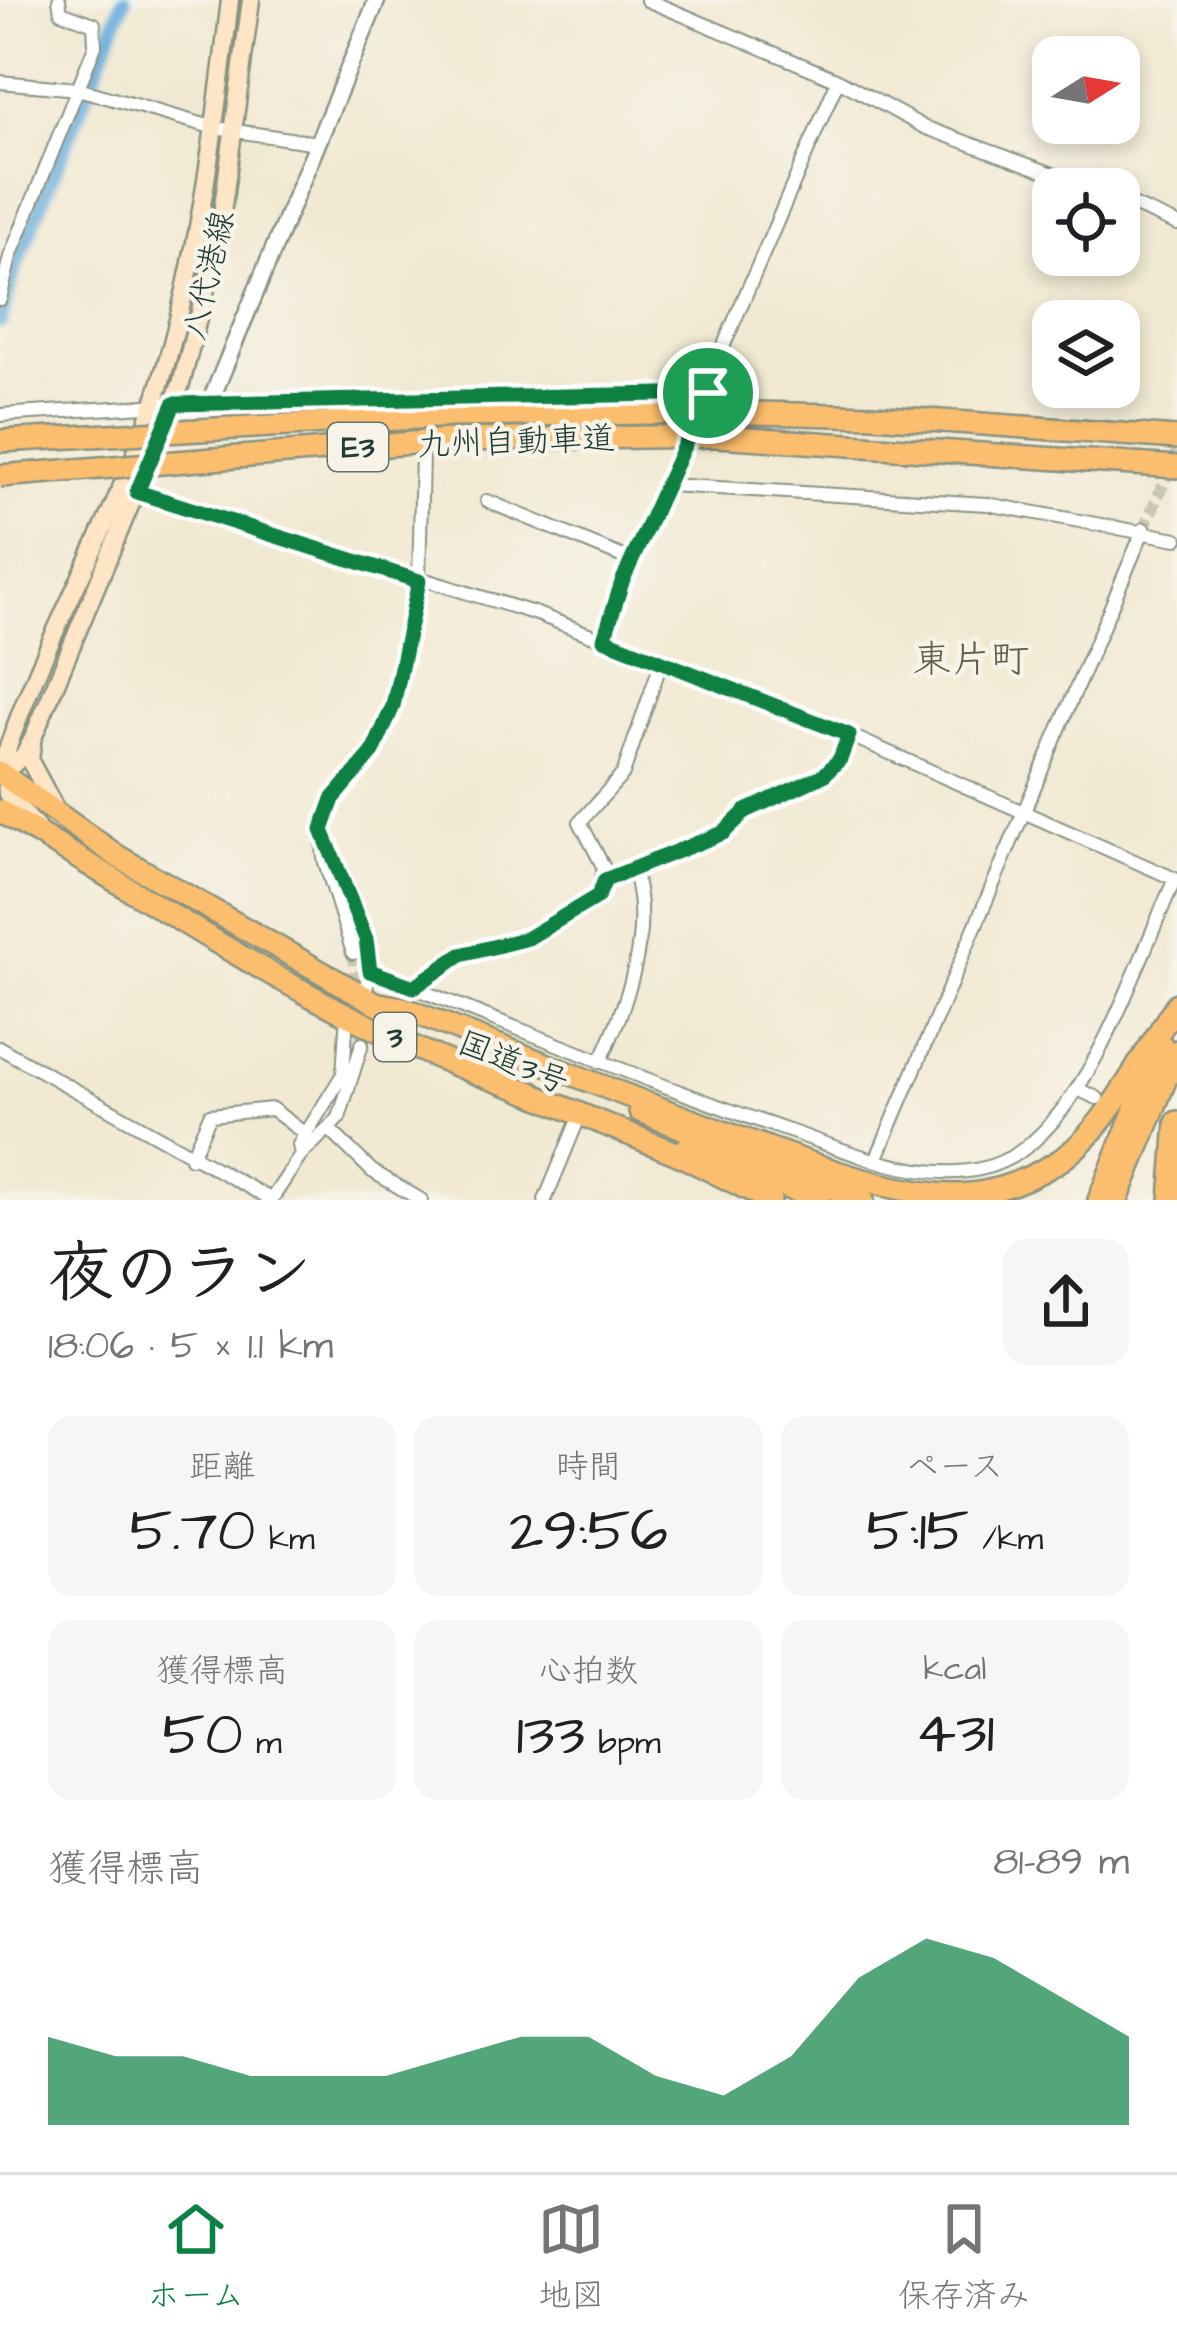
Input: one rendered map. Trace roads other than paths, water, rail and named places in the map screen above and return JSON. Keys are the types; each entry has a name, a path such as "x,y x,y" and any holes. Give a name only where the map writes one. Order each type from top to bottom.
{"highway":[{"name":"九州自動車道","path":"0,441 713,402 1177,438"},
{"name":"九州自動車道","path":"0,476 450,440 717,436 1177,467"},
{"path":"1107,460 1177,482"},
{"name":"国道3号","path":"1,774 117,856 369,1000 863,1200"},
{"name":"国道3号","path":"0,811 113,882 347,1013 519,1088 819,1200"},
{"path":"369,1000 403,1008 807,1162 920,1191 956,1195 997,1190 1060,1161 1086,1138 1177,1004"},
{"path":"1099,1200 1177,1004"},
{"path":"1117,1200 1177,1051"},
{"path":"519,1088 726,1175 770,1200"},
{"path":"1171,1200 1177,1122"}],"main road":[{"name":"八代港線","path":"1,774 7,734 153,405 187,284 215,128 230,0"},
{"name":"八代港線","path":"1,774 33,737 174,404 218,243 251,0"},
{"path":"33,737 30,761 58,811"},
{"path":"1,774 7,794 51,841"}],"street":[{"path":"0,299 10,257 97,32 94,24 61,12 59,0"},
{"path":"210,402 377,0"},
{"path":"647,0 838,80 924,127 1036,168"},
{"path":"604,639 633,561 713,402 838,80"},
{"path":"0,82 78,88 215,128 317,143"},
{"path":"1140,208 1177,224"},
{"path":"353,953 324,859 322,830 333,799 373,752 393,706 419,581 422,400"},
{"path":"0,416 210,402 713,402"},
{"path":"668,485 987,504 1144,529 1177,539"},
{"path":"137,492 537,614 849,735 1175,879 1077,1089 1056,1120 1024,1149 993,1167 955,1173 876,1160 600,1062 370,971"},
{"path":"487,501 633,561"},
{"path":"876,1160 1144,529"},
{"path":"414,987 461,955 528,938 598,896 605,880 600,856 580,822 623,773 661,663"},
{"path":"605,880 634,873 723,833 746,811 824,775 840,759 849,735"},
{"path":"322,830 366,939 369,1000"},
{"path":"600,1062 628,997 638,906 634,873"},
{"path":"302,1155 305,1134 324,1113 343,1074 347,1013"},
{"path":"0,1048 272,1200 302,1155 339,1118 362,1044"},
{"path":"1077,1089 1097,1098"},
{"path":"191,1158 210,1115 272,1109 305,1134"},
{"path":"545,1200 580,1114"},
{"path":"330,1130 372,1171 421,1200"}],"waterway":[{"path":"0,321 14,270 124,0"}],"tunnel":[{"path":"1144,529 1177,452"},
{"path":"353,953 362,1044"}],"district":[{"name":"東片町","path":"971,658"}]}
